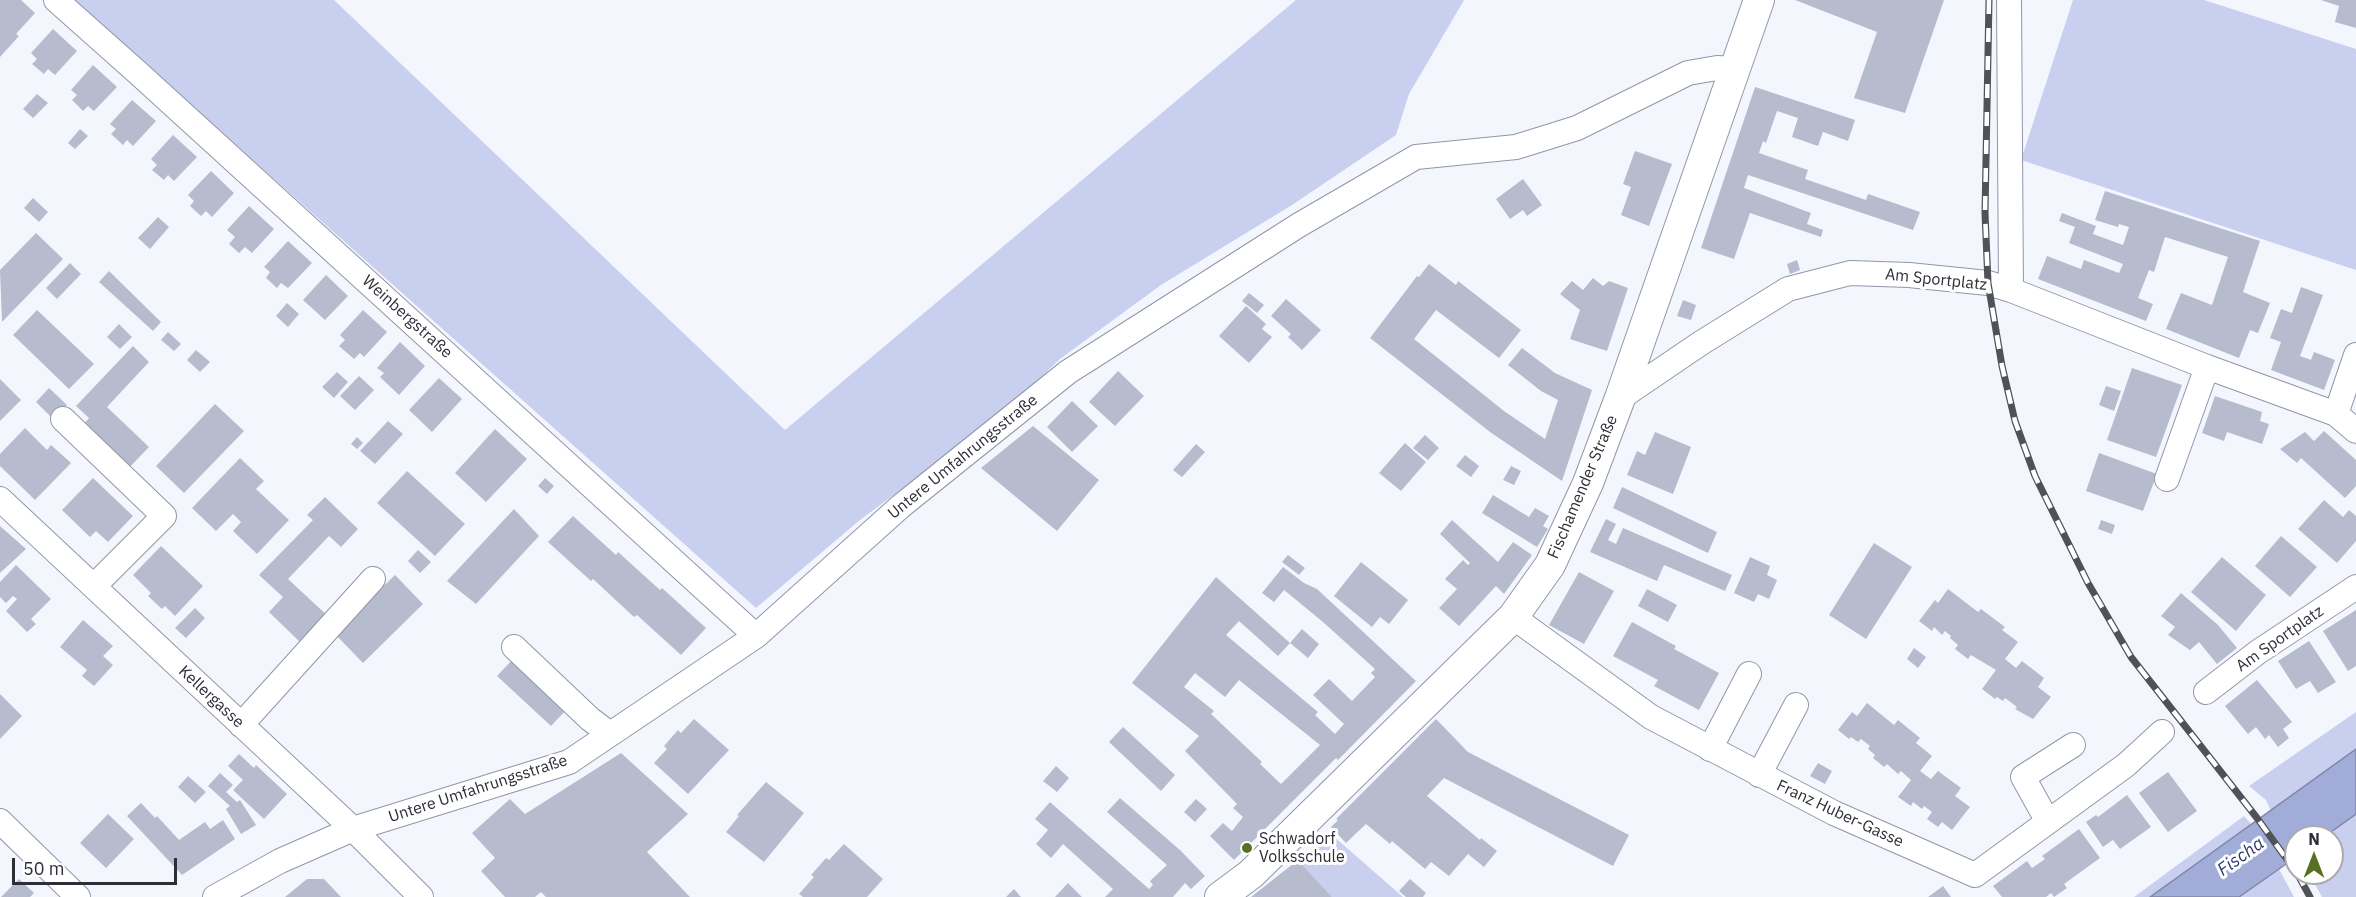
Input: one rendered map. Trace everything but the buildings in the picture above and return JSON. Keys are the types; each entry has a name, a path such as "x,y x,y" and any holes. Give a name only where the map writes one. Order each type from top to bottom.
{"main road":[{"name":"Fischamender Straße","path":"1220,897 1251,874 1513,617 1550,566 1588,483 1620,398 1759,0"}],"street":[{"name":"Weinbergstraße","path":"56,0 756,636"},
{"path":"2008,0 2011,290"},
{"name":"Untere Umfahrungsstraße","path":"215,897 280,861 352,829 569,762 756,636 901,506 1068,372 1299,225 1416,157 1516,147 1577,128 1688,74 1717,68 1734,69"},
{"name":"Am Sportplatz","path":"1620,398 1701,343 1788,289 1850,273 1909,275 1988,283 2011,290 2207,367 2336,414 2356,431"},
{"path":"2336,414 2356,355"},
{"path":"2167,479 2207,367"},
{"path":"63,420 164,516 94,586"},
{"name":"Kellergasse","path":"0,499 352,829 421,897"},
{"path":"241,725 373,579"},
{"name":"Am Sportplatz","path":"2206,692 2259,652 2356,587"},
{"name":"Franz Huber-Gasse","path":"1513,617 1651,717 1834,813 1975,875 2126,765 2162,732"},
{"path":"514,647 590,719 610,734"},
{"path":"1710,749 1749,674"},
{"path":"1759,775 1796,705"},
{"path":"2048,822 2023,777 2073,745"},
{"path":"0,821 78,897"}],"shaded area":[{"path":"73,0 334,0 785,430 1296,0 1464,0 1409,94 1396,135 1292,205 1161,285 1060,359 1005,412 860,520 756,608"},
{"path":"2073,0 2204,0 2356,49 2356,270 2021,160"},
{"path":"2356,712 2356,749 2271,811 2266,800 2249,786"},
{"path":"2356,814 2356,897 2322,897 2316,885 2344,885 2344,825 2341,825"},
{"path":"2244,816 2252,825 2150,897 2134,897"},
{"path":"1332,835 1403,897 1332,897 1298,860"},
{"path":"2279,869 2284,878 2284,885 2288,885 2294,897 2239,897"}],"water":[{"name":"Fischa","path":"2356,749 2356,814 2341,825 2284,825 2284,865 2239,897 2150,897"}],"railway":[{"path":"1989,0 1985,213 1988,283 2002,366 2015,421 2035,476 2088,583 2131,657 2284,855"},
{"path":"2304,885 2310,897"}],"place":[{"name":"Schwadorf Volksschule","path":"1247,848"}]}
